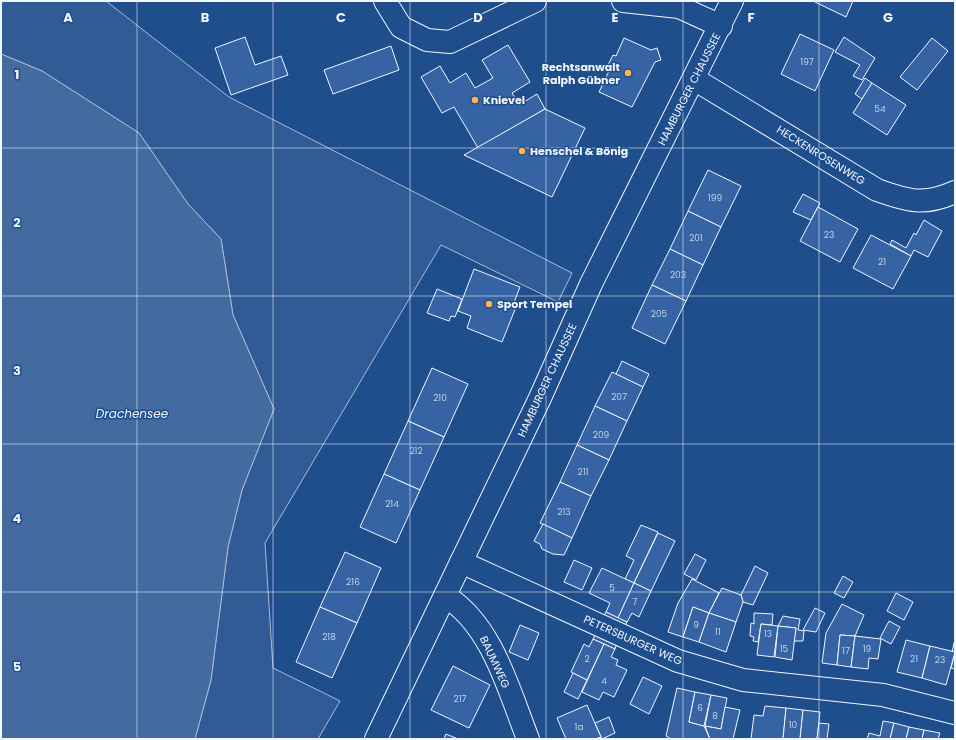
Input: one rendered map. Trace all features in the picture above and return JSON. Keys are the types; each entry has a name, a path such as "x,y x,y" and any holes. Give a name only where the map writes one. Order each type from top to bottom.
{"street":[{"path":"385,1 401,27 427,40 450,42 535,1"},
{"path":"624,1 680,7 721,26"},
{"name":"HAMBURGER CHAUSSEE","path":"376,739 445,596 591,284 721,26 732,1"},
{"name":"HECKENROSENWEG","path":"694,79 877,190 905,200 937,200 955,192"},
{"name":"PETERSBURGER WEG","path":"461,562 678,661 743,680 883,695 955,713"},
{"name":"BAUMWEG","path":"445,596 459,605 476,623 499,665 528,739"}],"shaded area":[{"path":"1,1 106,1 229,97 572,273 558,302 441,245 265,543 273,668 340,701 318,739 195,739 211,680 228,547 242,490 274,409 233,315 221,239 188,204 139,133 42,71 1,54"}],"water":[{"name":"Drachensee","path":"1,54 42,71 139,133 188,204 221,239 233,315 274,409 242,490 228,547 211,680 195,739 1,739"}],"building":[{"path":"813,1 853,1 846,17"},
{"path":"800,34 834,50 815,91 781,74"},
{"path":"245,37 255,65 281,56 288,75 231,95 215,48"},
{"path":"844,37 875,58 862,80 853,76 860,65 835,52"},
{"path":"624,38 651,50 657,48 661,60 655,62 632,107 599,92 609,71 606,69 613,55 616,56"},
{"path":"932,38 948,51 917,90 900,77"},
{"name":"Knievel","path":"508,45 530,82 512,93 519,105 537,94 545,109 478,148 454,107 442,113 421,77 440,66 450,83 466,73 475,88 493,78 482,60"},
{"path":"391,46 399,70 333,94 324,70"},
{"path":"865,78 872,83 862,99 855,94"},
{"path":"872,83 906,105 887,135 853,113"},
{"name":"Henschel & Bönig","path":"545,109 585,128 552,197 464,155"},
{"path":"708,170 741,186 721,227 688,211"},
{"path":"803,194 820,203 811,220 793,212"},
{"path":"818,207 858,229 840,262 800,241"},
{"path":"688,211 721,227 703,265 670,249"},
{"path":"924,220 942,231 928,257 914,250 911,256 890,244 892,240 906,248 914,233 916,235"},
{"path":"871,235 911,256 893,289 853,268"},
{"path":"670,249 703,265 686,301 652,285"},
{"path":"474,269 520,287 513,305 516,307 502,342 467,328 471,316 458,311"},
{"path":"652,285 686,301 665,344 632,328"},
{"path":"437,289 462,299 455,317 451,316 449,321 427,313"},
{"path":"622,361 649,374 643,387 616,374"},
{"path":"432,368 468,384 444,437 408,421"},
{"path":"612,372 643,387 627,421 595,406"},
{"path":"595,406 627,421 609,460 577,445"},
{"path":"408,421 444,437 420,490 384,474"},
{"path":"577,445 609,460 591,496 560,482"},
{"path":"384,474 420,490 396,543 360,527"},
{"path":"560,482 591,496 572,538 540,523"},
{"path":"543,524 572,538 564,555 553,554 542,549 540,544 534,541"},
{"path":"641,525 658,532 634,583 625,579 634,560 626,556"},
{"path":"658,533 675,541 651,591 634,583"},
{"path":"345,552 381,568 357,623 320,607"},
{"path":"695,554 706,560 696,580 684,574"},
{"path":"574,560 592,568 582,590 564,582"},
{"path":"755,566 768,573 753,605 743,602 741,595"},
{"path":"602,568 634,583 618,618 606,612 610,603 589,593"},
{"path":"843,576 853,582 844,598 834,593"},
{"path":"692,579 719,593 709,613 693,607 683,637 668,632 678,603"},
{"path":"634,583 651,591 639,617 632,613 627,622 618,618"},
{"path":"722,588 741,595 743,602 736,622 709,613"},
{"path":"896,593 913,602 904,620 887,611"},
{"path":"842,604 864,615 855,636 840,635 837,665 822,663 826,633"},
{"path":"320,607 357,623 332,678 296,662"},
{"path":"693,607 709,613 699,642 683,637"},
{"path":"815,608 825,613 816,632 803,630"},
{"path":"606,612 627,622 624,628 603,618"},
{"path":"709,613 736,622 726,652 699,642"},
{"path":"754,613 773,614 772,625 761,624 758,642 753,641 754,637 750,636 751,623 754,624"},
{"path":"783,616 800,619 798,630 804,631 803,641 794,641 796,628 778,626"},
{"path":"889,621 900,627 891,644 880,638"},
{"path":"761,624 778,626 774,657 757,655"},
{"path":"520,625 539,633 528,660 509,652"},
{"path":"778,626 796,628 792,660 775,657"},
{"path":"596,633 617,643 615,649 593,639"},
{"path":"840,635 855,636 851,667 837,665"},
{"path":"855,636 881,639 878,659 869,658 868,669 851,667"},
{"path":"593,639 604,644 587,680 571,672 584,644 589,647"},
{"path":"955,639 955,652 952,652"},
{"path":"906,640 930,646 922,678 897,672"},
{"path":"604,644 615,649 611,657 618,660 616,665 627,670 614,697 603,692 599,700 582,692"},
{"path":"930,646 955,652 946,685 922,678"},
{"path":"955,652 955,669 951,668"},
{"path":"453,666 490,685 469,728 431,710"},
{"path":"573,673 587,680 578,699 564,692"},
{"path":"643,677 662,686 649,714 630,704"},
{"path":"677,688 695,692 689,722 704,726 710,739 671,739 666,736"},
{"path":"695,692 711,695 704,726 689,722"},
{"path":"711,695 727,698 721,729 705,726"},
{"path":"587,705 601,737 595,739 566,739 557,718"},
{"path":"765,706 786,708 783,739 751,739 754,715 763,716"},
{"path":"725,707 740,710 733,739 710,739 705,726 721,729"},
{"path":"786,708 803,710 800,739 783,739"},
{"path":"803,710 820,712 817,739 800,739"},
{"path":"609,717 615,733 602,739 595,723"},
{"path":"883,721 894,723 890,739 867,739 869,733 880,736"},
{"path":"819,723 829,724 827,739 817,739"},
{"path":"894,723 909,727 906,739 890,739"},
{"path":"909,727 924,730 922,739 906,739"},
{"path":"924,730 940,733 938,739 922,739"},
{"path":"446,734 458,739 444,739"}],"place":[{"name":"Rechtsanwalt Ralph Gübner","path":"628,73"},
{"name":"Knievel","path":"475,100"},
{"name":"Henschel & Bönig","path":"522,151"},
{"name":"Sport Tempel","path":"489,304"}]}
